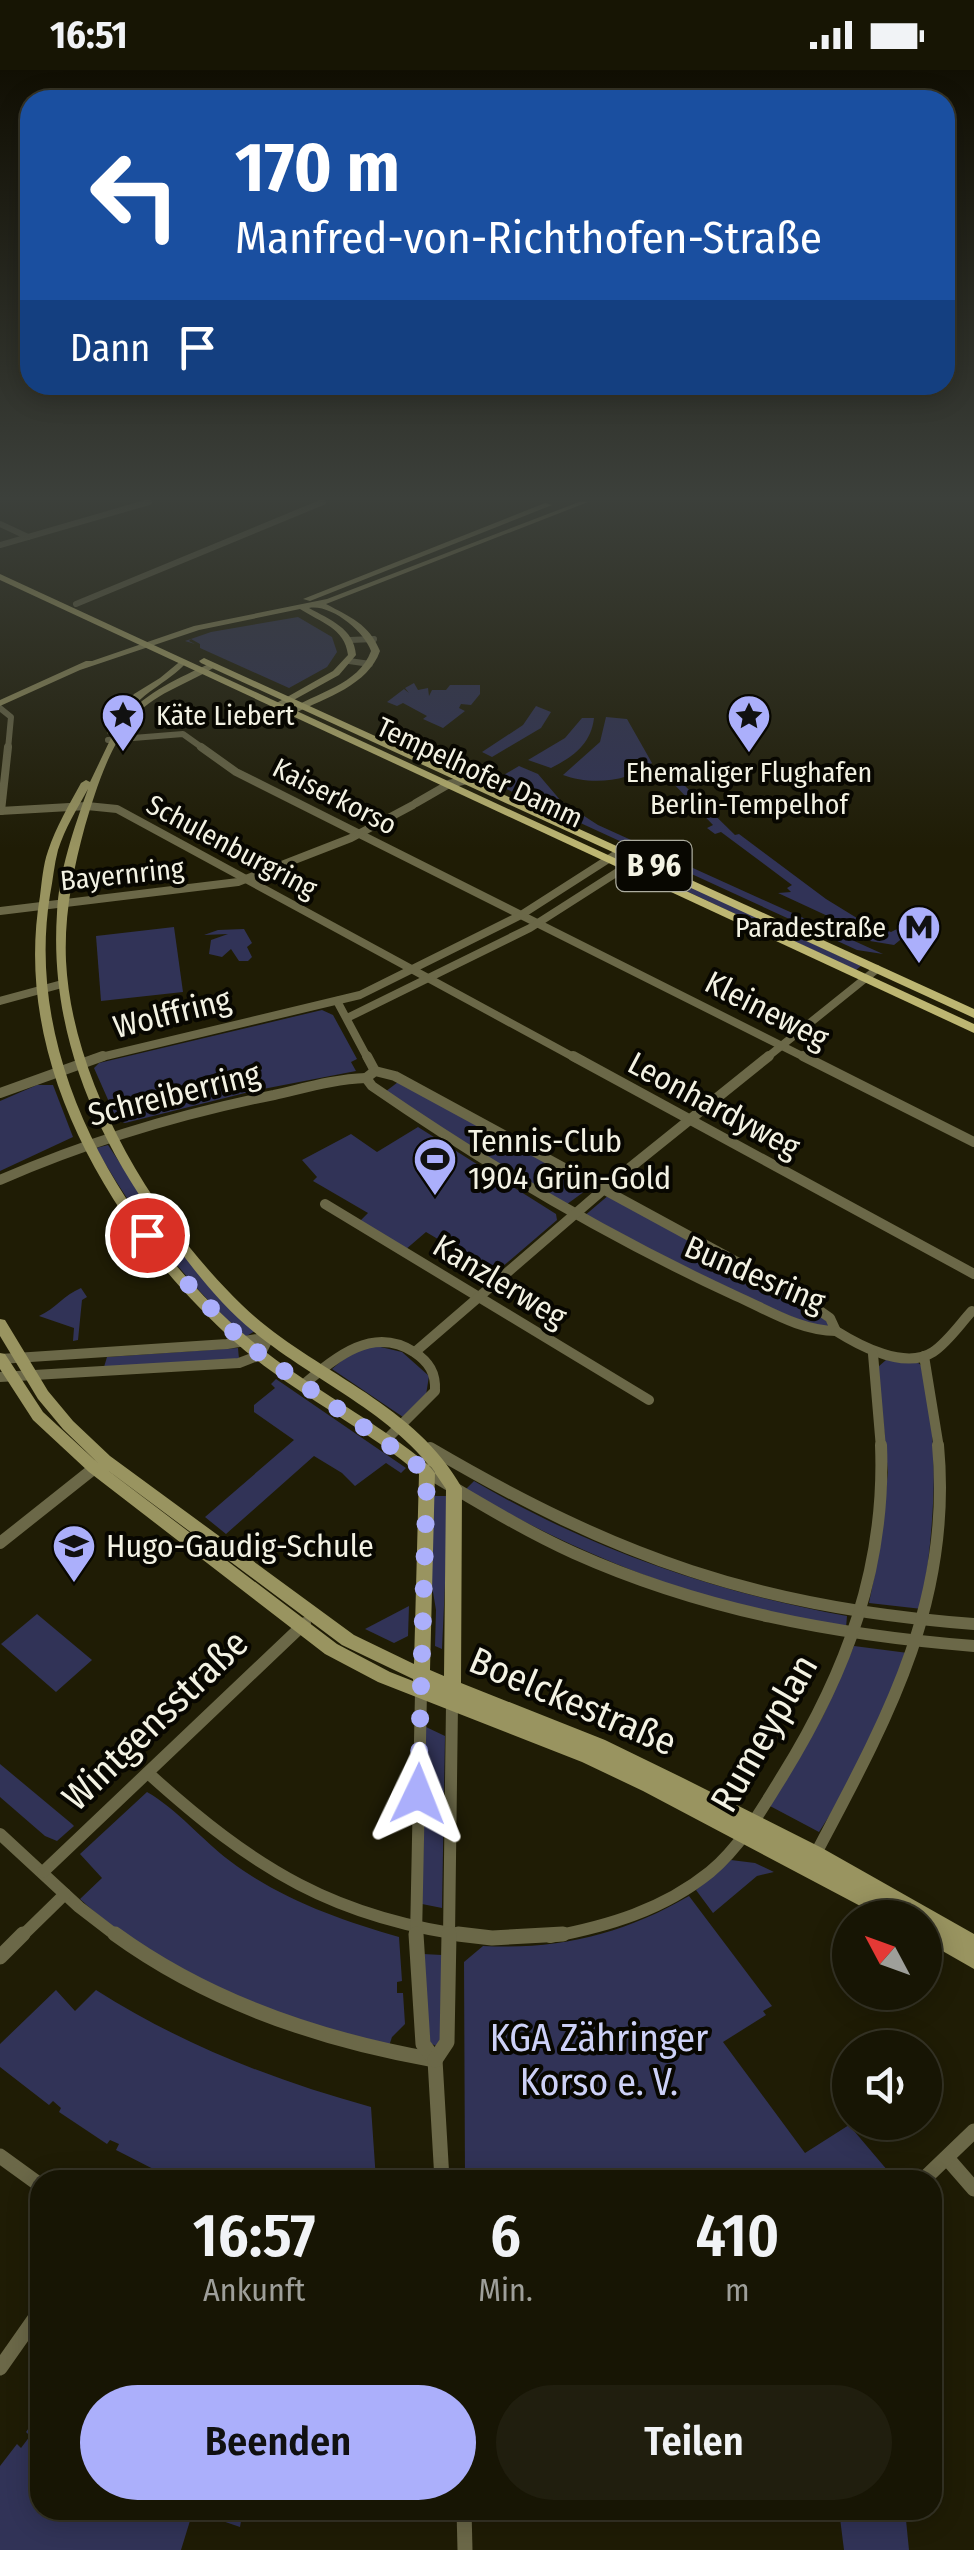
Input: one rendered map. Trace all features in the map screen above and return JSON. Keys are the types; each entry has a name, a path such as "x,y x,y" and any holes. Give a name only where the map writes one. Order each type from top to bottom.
{"main road":[{"name":"B 96","path":"97,618 148,641"},
{"name":"Tempelhofer Damm","path":"148,641 183,662 305,705 974,1014"},
{"name":"Tempelhofer Damm","path":"148,641 974,1029"}],"street":[{"path":"0,811 11,716 0,706 208,618"},
{"path":"278,705 336,673 349,661 353,649 350,640 323,618"},
{"path":"350,618 374,639"},
{"path":"350,640 374,639"},
{"path":"292,711 352,682 370,664 374,639"},
{"path":"349,661 370,664"},
{"path":"183,662 130,700 87,806 63,903 62,984 79,1062 109,1135 146,1199 191,1257 269,1336 401,1426 451,1466 552,1520 636,1555 749,1591 860,1614 974,1624"},
{"path":"208,668 144,703 113,740 55,844 41,906 40,990 58,1069 88,1141 147,1235 188,1284 260,1355 427,1472 576,1554 656,1585 743,1612 854,1634 974,1646"},
{"path":"130,700 144,703"},
{"name":"Kaiserkorso","path":"113,740 186,735 236,772 538,924"},
{"name":"Bayernring","path":"0,912 247,880 360,834 448,784 466,780"},
{"name":"Schulenburgring","path":"0,811 73,806 118,809 430,978"},
{"name":"Wolffring","path":"0,1094 79,1062 360,995 521,915 621,851"},
{"path":"347,1018 538,924 638,859"},
{"name":"Kleineweg","path":"538,924 974,1142"},
{"path":"415,1352 604,1188 877,969"},
{"name":"Leonhardyweg","path":"430,978 974,1274"},
{"path":"0,1001 62,984"},
{"path":"360,995 372,1006"},
{"name":"Bundesring","path":"337,1001 371,1074 436,1132 573,1215 778,1314 818,1331 836,1331 830,1318 796,1294 395,1076 371,1074"},
{"name":"Schreiberring","path":"0,1180 109,1135 234,1102 371,1074"},
{"name":"Kanzlerweg","path":"325,1204 648,1400"},
{"path":"836,1331 873,1354 924,1356 934,1351 972,1312"},
{"name":"Boelckestraße","path":"0,1324 30,1376 100,1464"},
{"path":"0,1359 269,1336"},
{"path":"5,1377 238,1363 260,1355 269,1336"},
{"path":"302,1385 348,1348 372,1339 385,1339 415,1352 432,1369 435,1391 385,1441"},
{"path":"97,1372 98,1353"},
{"name":"Rumeyplan","path":"148,1774 225,1839 273,1873 356,1911 449,1934 544,1938 602,1928 655,1907 706,1875 749,1827 814,1723 854,1634 876,1544 884,1486 883,1434 873,1354"},
{"path":"813,1860 890,1715 924,1621 942,1490 936,1420 924,1356"},
{"name":"Boelckestraße","path":"0,1359 5,1377 38,1416 357,1664 421,1683 550,1734 588,1756 749,1827 974,1944"},
{"path":"0,1544 100,1464"},
{"path":"427,1472 451,1466"},
{"path":"435,2060 448,2042 454,1488 451,1466"},
{"path":"427,1472 416,1926 423,2044 435,2060 441,2170"},
{"name":"Wintgensstraße","path":"43,1872 306,1622"},
{"path":"0,1834 65,1894 140,1950 231,2002 354,2044 435,2060"},
{"name":"Boelckestraße","path":"813,1860 875,1900"},
{"path":"0,1957 65,1894"},
{"path":"942,1940 974,1960"},
{"path":"933,2170 974,2131"},
{"path":"0,2156 30,2177"},
{"path":"947,2158 974,2190"},
{"path":"0,2368 30,2326"},
{"path":"464,2520 465,2550"}],"green space":[{"path":"299,618 332,637 337,652 327,667 289,688 200,648 191,639 195,644 185,641 211,632"},
{"path":"414,683 418,690 428,688 429,696 432,690 446,690 450,685 480,685 480,694 471,705 461,704 459,708 465,711 443,728 403,703 397,706 387,702 404,689 409,693 405,688"},
{"path":"536,706 551,712 541,728 492,757 482,752 523,725"},
{"path":"606,717 627,719 652,763 632,775 608,780 563,775 600,742"},
{"path":"582,718 594,718 585,742 573,754 551,768 528,760 565,738"},
{"path":"519,766 538,774 561,801 598,825 883,954 857,950 502,787 497,779"},
{"path":"687,775 691,780 682,783 735,835 739,834 865,923 891,932 901,927 905,936 894,945 870,941 873,937 778,893 791,892 787,888 792,885 721,832 715,834 707,828 713,825 670,780"},
{"path":"642,864 861,966 856,970 637,868"},
{"path":"174,927 183,992 101,1001 96,936"},
{"path":"244,929 252,943 247,947 252,957 248,961 239,961 231,949 222,957 209,954 211,940 228,934 204,935"},
{"path":"322,1010 333,1015 357,1059 351,1062 356,1071 253,1091 125,1123 117,1120 94,1068 99,1063"},
{"path":"398,1082 592,1186 563,1207 385,1092"},
{"path":"37,1085 53,1085 73,1137 0,1171 0,1101"},
{"name":"Tennis-Club 1904 Grün-Gold","path":"418,1127 556,1214 557,1220 495,1273 426,1232 405,1250 359,1222 368,1213 313,1181 317,1177 302,1160 351,1134 377,1152"},
{"path":"108,1145 166,1232 255,1331 245,1337 163,1248 96,1148"},
{"path":"610,1194 793,1294 830,1326 818,1328 745,1297 583,1217"},
{"path":"81,1288 87,1297 82,1300 78,1340 73,1341 74,1328 39,1316"},
{"path":"372,1345 402,1352 429,1376 426,1395 403,1417 332,1369 354,1350"},
{"path":"238,1348 239,1359 104,1367 107,1357"},
{"path":"886,1360 917,1362 922,1366 928,1398 934,1488 922,1609 869,1603 888,1472 878,1367"},
{"path":"276,1379 406,1468 401,1473 386,1463 355,1486 314,1456 226,1534 205,1517 294,1440 254,1412 254,1405 275,1388 271,1384"},
{"path":"474,1481 608,1547 701,1581 847,1616 846,1628 721,1601 611,1562 465,1490"},
{"path":"432,1496 449,1496 442,1649 435,1646 436,1610 430,1574"},
{"path":"409,1606 408,1636 394,1643 365,1629"},
{"path":"37,1614 92,1660 56,1692 1,1644"},
{"path":"854,1646 908,1653 849,1785 819,1832 770,1806 823,1716"},
{"path":"426,1727 445,1736 442,1908 422,1904"},
{"path":"0,1764 74,1826 57,1841 45,1836 0,1797"},
{"path":"147,1792 230,1861 269,1887 333,1916 399,1937 402,1981 397,1982 397,1993 403,1993 405,2024 389,2046 307,2023 225,1992 148,1951 80,1899 102,1878 80,1854"},
{"path":"731,1860 755,1863 774,1872 757,1876 713,1913 696,1890"},
{"name":"KGA Zähringer Korso e. V.","path":"689,1896 772,2006 763,2011 766,2015 723,2042 805,2153 832,2136 832,2140 862,2140 887,2170 465,2170 464,1962 483,1946 564,1942 640,1920"},
{"path":"423,1954 442,1955 440,2042 436,2046 430,2043"},
{"path":"56,1990 75,2011 96,1990 162,2028 229,2059 371,2107 375,2170 155,2170 116,2150 119,2144 110,2140 107,2144 59,2112 61,2108 53,2101 49,2105 0,2067 0,2044"},
{"path":"30,2436 30,2520 190,2520 181,2550 0,2550 0,2466 17,2444 21,2448"},
{"path":"219,2520 241,2520 240,2527"},
{"path":"840,2520 906,2520 909,2550 844,2550"}],"place":[{"name":"Käte Liebert","path":"123,753"},
{"name":"Ehemaliger Flughafen Berlin-Tempelhof","path":"749,754"},
{"name":"Paradestraße","path":"919,965"},
{"name":"Tennis-Club 1904 Grün-Gold","path":"435,1197"},
{"name":"Hugo-Gaudig-Schule","path":"74,1584"}],"route":[{"path":"147,1235 242,1341 427,1472 418,1794"}]}
